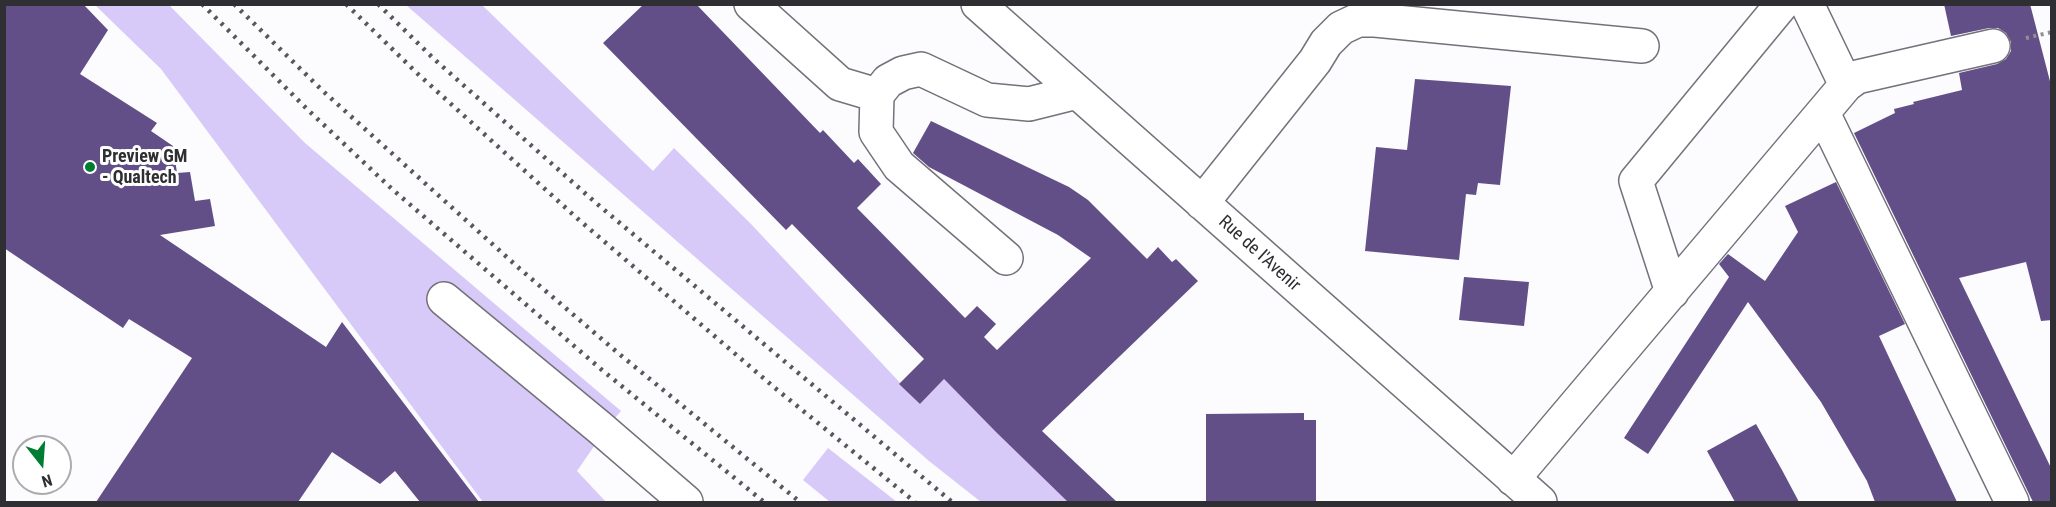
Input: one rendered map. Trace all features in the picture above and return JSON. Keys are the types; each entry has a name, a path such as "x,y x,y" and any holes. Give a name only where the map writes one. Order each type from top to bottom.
{"street":[{"path":"751,4 840,84 877,95"},
{"name":"Rue de l'Avenir","path":"978,4 1540,502"},
{"path":"1672,292 1636,181 1782,4"},
{"path":"1808,4 1846,85"},
{"path":"1202,203 1315,61 1326,43 1341,28 1358,20 1642,46"},
{"path":"1513,478 1846,85 1857,77 1993,46"},
{"path":"1006,258 900,166 876,132 877,95 888,81 903,73 921,69 987,100 1029,104 1077,92"},
{"path":"1823,113 2012,502"},
{"path":"444,299 600,426 686,502"}],"shaded area":[{"path":"95,5 169,5 305,143 621,411 577,471 606,502 483,502 161,69"},
{"path":"406,5 482,5 653,171 674,148 751,224 920,404 944,379 1070,502 981,502 929,461"},
{"path":"828,448 897,502 830,502 803,480"}],"building":[{"path":"4,4 83,4 108,30 80,74 157,123 151,131 173,146 177,173 190,172 195,201 210,199 215,226 160,235 326,347 342,322 479,502 420,502 395,471 380,484 332,452 298,502 96,502 192,358 129,319 123,328 4,248"},
{"path":"644,4 696,4 820,133 823,130 854,163 858,159 881,184 857,208 965,318 977,306 996,324 984,337 997,350 1091,258 1058,235 929,167 913,153 931,121 1069,187 1088,200 1147,259 1158,247 1172,262 1176,259 1198,281 1042,431 1117,502 1068,502 944,379 920,404 899,384 924,359 792,224 786,230 603,43"},
{"path":"1944,4 2030,4 2052,89 2052,320 2041,321 2026,262 1959,278 2052,470 2052,502 2033,502 1854,133 1895,113 1894,109 1962,90 1959,73 1997,64 2006,59 2011,51 2011,42 2006,33 1998,28 1989,28 1951,36"},
{"path":"1415,79 1511,86 1500,185 1478,183 1476,195 1466,194 1459,260 1365,251 1376,147 1407,150"},
{"path":"1836,182 1905,324 1879,336 1957,502 1875,502 1867,481 1821,402 1748,302 1648,454 1624,438 1729,277 1719,264 1728,254 1765,281 1798,232 1785,206"},
{"path":"1464,277 1529,282 1524,326 1459,320"},
{"path":"1304,413 1304,420 1316,420 1316,502 1206,502 1206,414"},
{"path":"1756,424 1799,502 1735,502 1707,451"}],"railway":[{"path":"202,4 308,110 392,189 602,370 764,502"},
{"path":"234,4 324,92 520,269 618,353 800,502"},
{"path":"346,4 419,75 578,219 775,388 915,502"},
{"path":"378,4 434,59 596,203 952,502"}],"place":[{"name":"Preview GM - Qualtech","path":"90,167"}]}
